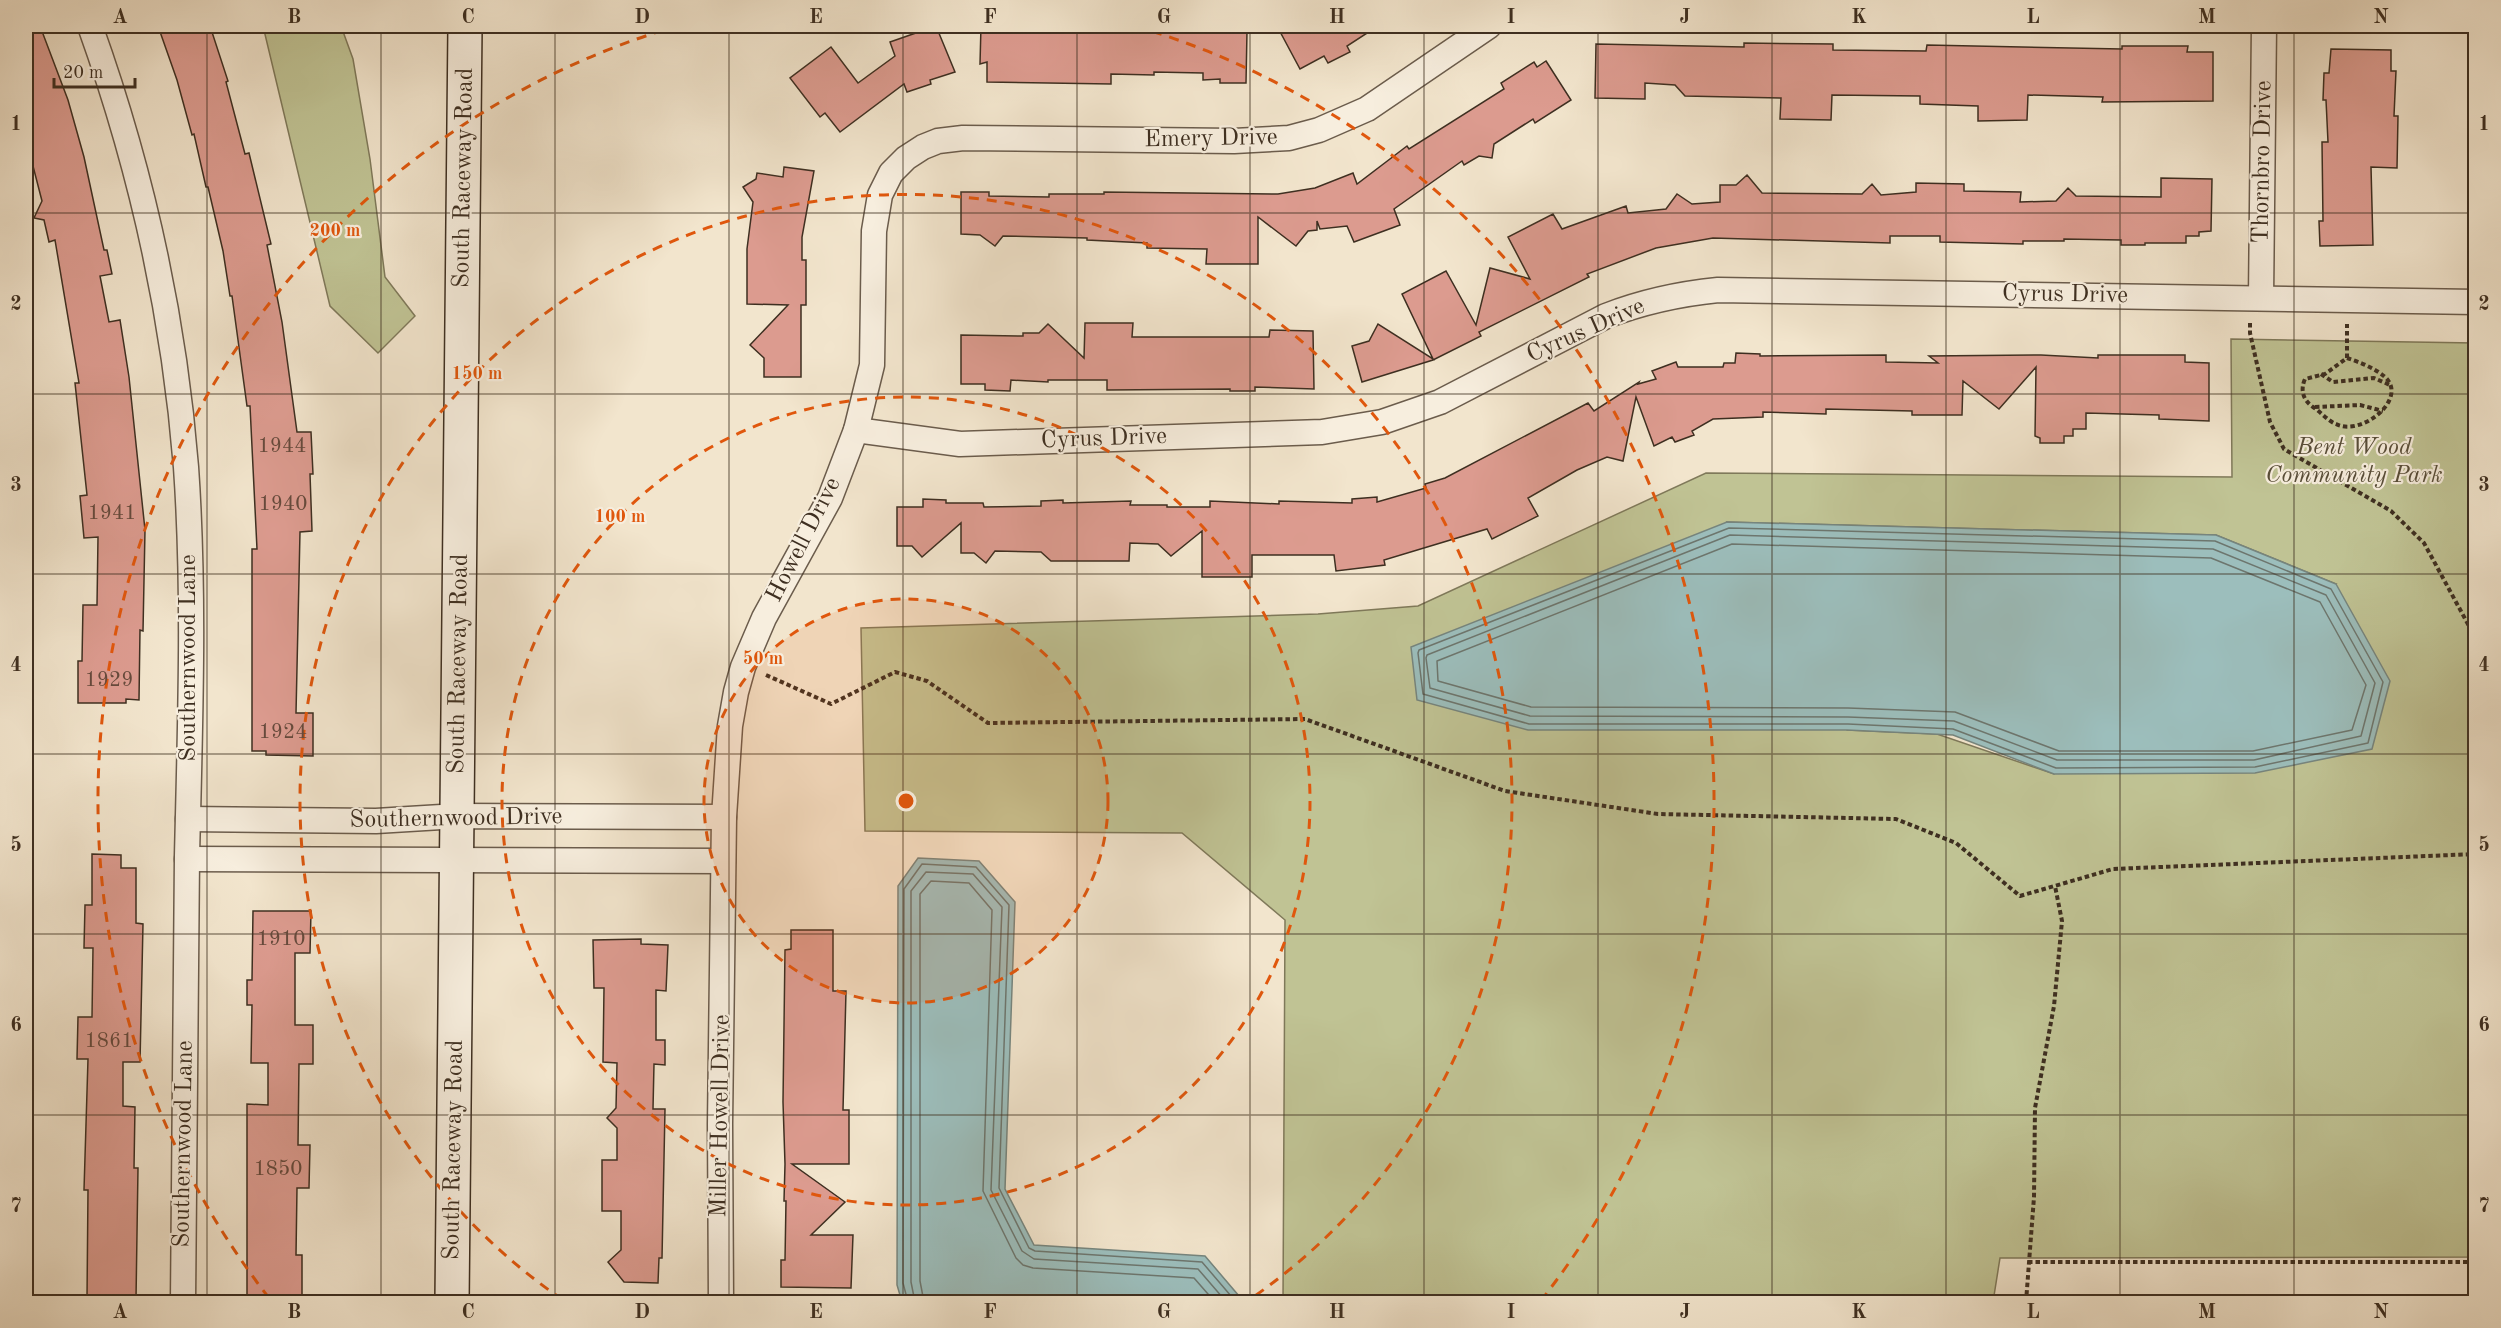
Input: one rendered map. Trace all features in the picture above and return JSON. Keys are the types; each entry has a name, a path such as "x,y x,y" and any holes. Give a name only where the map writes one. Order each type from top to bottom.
{"main road":[{"name":"South Raceway Road","path":"452,1302 465,26"}],"street":[{"name":"Southernwood Lane","path":"90,26 136,170 162,290 176,377 185,457 190,545 183,1302"},
{"name":"Emery Drive","path":"906,158 938,141 963,138 1234,141 1289,138 1319,130 1367,109 1489,26"},
{"name":"Thornbro Drive","path":"2255,298 2264,26"},
{"name":"Howell Drive","path":"724,930 724,817 730,726 743,668 764,618 830,498 856,430 872,365 874,231 877,207 891,173 906,158"},
{"name":"Cyrus Drive","path":"856,430 960,444 1322,432 1352,429 1382,422 1440,402 1606,316 1632,306 1689,293 1746,291 2475,302"},
{"name":"Southernwood Drive","path":"188,819 376,821 458,816 724,817"},
{"name":"Southernwood Drive","path":"187,859 723,861"},
{"name":"Miller Howell Drive","path":"721,1302 720,1124 724,930"}],"path":[{"path":"2255,298 2250,333 2270,422 2284,449 2391,511 2424,543 2469,626 2475,642"},
{"path":"2347,300 2347,358"},
{"path":"2347,358 2385,377 2390,385 2390,394 2383,411 2374,419 2350,427 2336,425 2313,407 2303,394 2302,387 2305,379 2325,374 2347,358"},
{"path":"2321,374 2333,382 2374,378 2390,385"},
{"path":"2313,407 2360,405 2383,411"},
{"path":"743,668 768,676 831,704 895,672 927,681 988,723 1305,719 1505,791 1658,814 1896,819 1956,843 2020,896 2113,869 2475,854"},
{"path":"2026,1302 2034,1197 2035,1108 2054,1006 2062,921 2055,886"},
{"path":"2028,1262 2475,1262"}],"green space":[{"path":"263,26 341,26 353,59 370,159 385,277 415,316 378,353 330,306"},
{"name":"Bent Wood Community Park","path":"2231,339 2475,343 2475,1257 2000,1258 1993,1302 1283,1302 1285,920 1182,833 865,831 861,628 1318,614 1418,606 1706,473 2232,477","holes":["1727,522 2216,535 2336,584 2054,774 1937,734 1847,730"]}],"water":[{"path":"1727,522 2216,535 2336,584 2390,681 2372,749 2255,773 2054,774 1953,735 1847,730 1528,730 1417,700 1411,647"},
{"path":"918,858 979,861 1015,902 1005,1189 1034,1245 1205,1256 1239,1296 1237,1302 902,1302 897,1285 898,886"}],"building":[{"path":"26,26 40,26 68,100 84,157 104,250 107,250 112,274 100,276 109,322 120,320 129,377 145,530 139,700 126,699 126,703 78,703 78,661 82,661 83,605 97,605 98,537 84,538 80,496 87,495 75,383 79,383 55,240 49,242 44,220 34,218 42,201 26,139"},
{"path":"158,26 210,26 228,81 226,82 245,154 249,153 271,244 267,245 282,322 297,432 311,432 312,531 300,532 296,713 313,713 313,756 266,755 266,751 252,751 252,549 257,549 250,406 247,406 232,296 230,296 223,251 208,187 206,187 194,134 192,135 177,80"},
{"path":"936,26 955,72 930,80 931,84 907,92 904,84 840,132 825,113 820,117 790,78 831,47 858,83 895,56 890,42"},
{"path":"981,26 1175,26 1175,30 1247,31 1246,83 1220,83 1220,79 1203,80 1203,73 1154,72 1154,75 1111,74 1111,84 987,82 987,62 980,64"},
{"path":"1277,26 1378,26 1347,46 1350,52 1328,63 1324,56 1300,69"},
{"path":"1744,43 1833,44 1833,50 1926,51 1927,45 2122,49 2122,46 2188,46 2187,52 2213,52 2213,101 2102,102 2103,97 2028,95 2027,120 1978,121 1978,106 1920,104 1920,96 1832,95 1831,120 1780,119 1781,98 1685,96 1675,85 1645,83 1645,99 1595,98 1596,44 1744,47"},
{"path":"2331,49 2391,50 2391,71 2396,71 2394,116 2398,116 2397,168 2371,167 2373,245 2320,246 2319,221 2323,221 2322,142 2328,142 2326,100 2323,100 2324,73 2329,73"},
{"path":"1546,61 1571,100 1535,123 1533,119 1494,144 1492,158 1479,156 1464,165 1462,161 1394,209 1400,225 1354,242 1347,226 1320,229 1317,221 1317,230 1308,231 1296,246 1258,217 1258,264 1206,264 1207,249 1147,248 1147,243 1087,240 1087,238 1003,236 995,246 980,235 961,234 961,192 989,192 989,196 1049,197 1049,194 1104,194 1104,192 1278,194 1315,188 1353,173 1357,184 1407,146 1409,149 1504,89 1501,83 1534,62 1537,67"},
{"path":"784,167 814,171 802,237 802,260 806,260 806,305 801,305 801,377 764,377 764,358 750,345 788,305 747,304 747,249 753,202 743,187 756,179 757,173 783,177"},
{"path":"1747,175 1762,193 1862,194 1872,184 1881,195 1916,192 1916,183 1964,184 1964,191 2021,192 2020,202 2056,201 2068,188 2076,196 2161,197 2161,178 2212,179 2211,231 2199,232 2199,236 2186,236 2186,243 2145,243 2145,245 2121,245 2121,240 2064,239 2064,241 2023,241 2023,244 1940,242 1940,236 1890,236 1890,243 1713,238 1656,248 1587,274 1589,277 1479,332 1481,336 1433,360 1362,382 1352,346 1369,341 1378,324 1433,359 1402,294 1446,271 1476,325 1490,268 1530,279 1508,237 1553,214 1562,229 1626,206 1628,213 1666,209 1677,194 1692,204 1720,202 1720,185 1736,185"},
{"path":"1085,323 1133,323 1132,337 1269,337 1270,330 1313,331 1314,389 1255,387 1255,391 1230,391 1230,389 1107,390 1107,380 1048,380 1048,382 1011,380 1010,391 985,390 985,384 961,384 961,335 1023,336 1023,333 1039,333 1048,324 1084,358"},
{"path":"1736,353 1760,354 1760,356 1886,355 1886,362 1938,363 1929,356 2041,355 2098,358 2098,355 2185,355 2185,362 2209,363 2209,421 2159,419 2159,415 2086,413 2086,429 2073,429 2073,436 2064,436 2064,443 2040,443 2040,438 2035,436 2036,367 1999,409 1963,381 1962,415 1912,415 1912,411 1826,409 1826,414 1763,412 1763,417 1713,419 1692,431 1694,435 1675,442 1672,437 1654,446 1636,397 1623,461 1607,457 1577,470 1528,498 1538,516 1492,539 1487,529 1384,560 1385,565 1336,571 1334,555 1252,555 1252,577 1202,577 1202,531 1171,556 1158,544 1130,543 1129,561 1051,561 1041,552 995,551 986,563 974,553 961,553 961,523 922,557 912,546 897,546 897,507 923,507 923,499 946,500 946,503 983,503 984,507 1041,506 1041,501 1063,500 1063,503 1131,501 1130,505 1167,505 1167,507 1210,507 1210,501 1279,504 1279,501 1352,503 1352,499 1377,497 1377,502 1426,488 1425,484 1445,478 1588,403 1594,411 1639,382 1638,384 1656,379 1652,371 1676,362 1678,367 1723,367 1724,363 1735,363"},
{"path":"92,854 121,855 121,868 136,868 136,923 143,924 140,1062 123,1062 123,1106 135,1107 134,1168 138,1168 136,1299 87,1298 88,1190 84,1190 88,1059 77,1059 78,1017 92,1017 93,948 84,948 85,905 92,905"},
{"path":"253,911 311,911 310,953 295,953 295,1025 313,1025 313,1064 299,1064 298,1145 310,1145 309,1188 297,1188 296,1255 302,1255 302,1297 247,1297 247,1104 268,1105 268,1063 251,1063 252,1005 247,1005 247,980 252,980"},
{"path":"791,930 833,930 833,991 846,991 843,1110 849,1110 849,1164 792,1164 845,1202 811,1235 853,1235 851,1288 781,1287 781,1260 785,1260 786,1201 784,1201 783,1102 785,950 791,949"},
{"path":"641,939 641,944 668,945 666,991 656,990 656,1040 665,1040 665,1065 654,1064 653,1109 665,1109 662,1258 659,1258 658,1283 624,1282 608,1262 621,1250 621,1211 602,1211 602,1160 617,1160 617,1128 607,1118 616,1108 617,1063 603,1062 604,988 594,988 593,940"}]}
